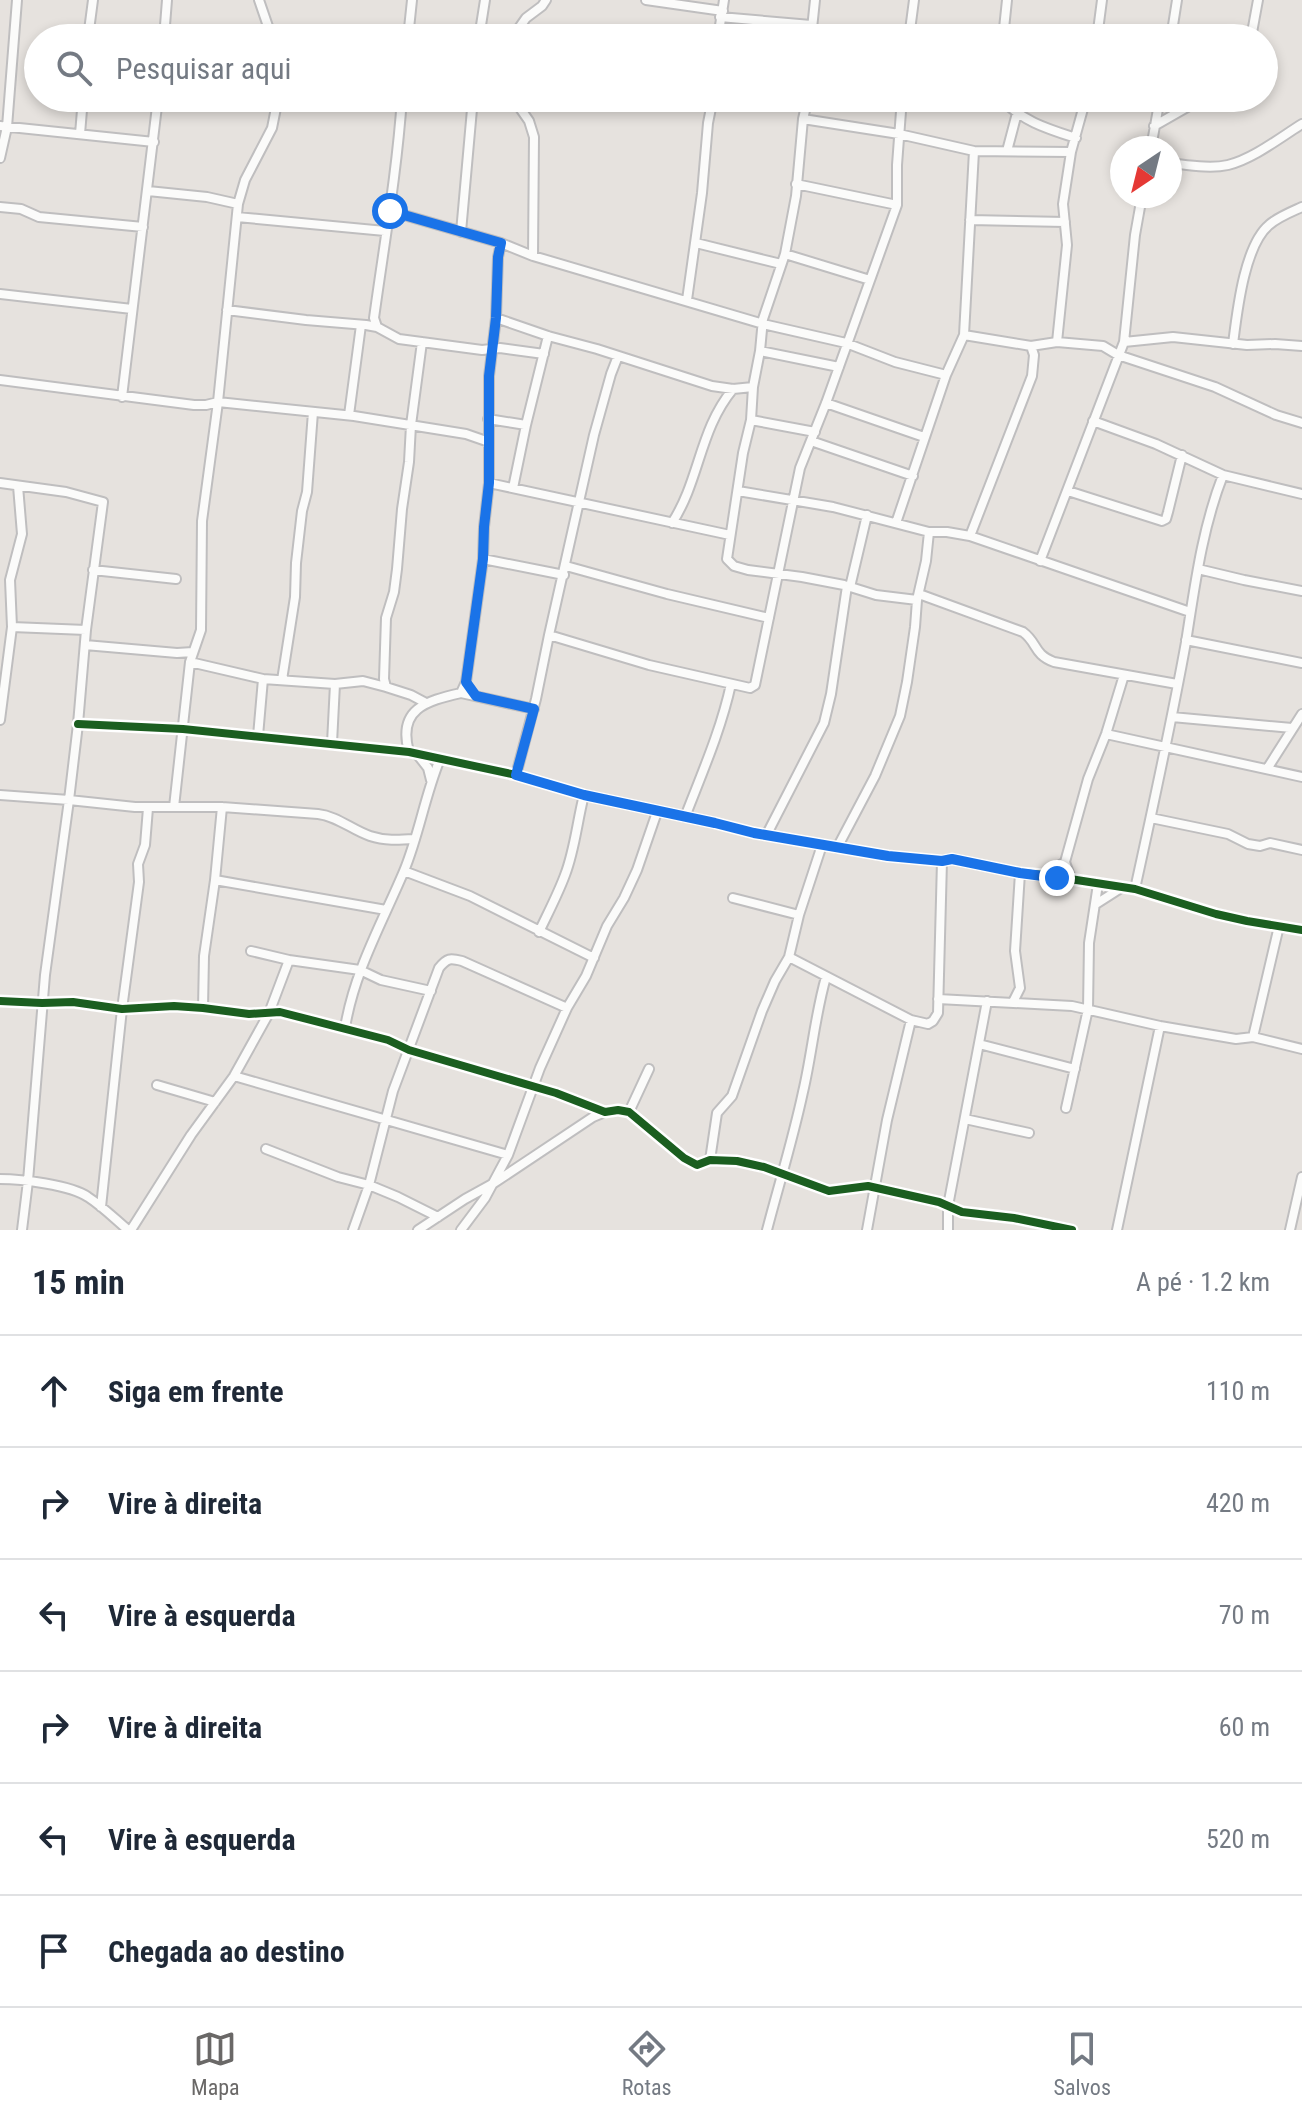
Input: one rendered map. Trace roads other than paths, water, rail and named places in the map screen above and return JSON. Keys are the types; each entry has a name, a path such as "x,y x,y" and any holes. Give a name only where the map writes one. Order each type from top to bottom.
{"street":[{"path":"0,158 17,0"},
{"path":"90,24 93,0"},
{"path":"165,24 167,0"},
{"path":"259,0 267,24"},
{"path":"409,24 412,0"},
{"path":"481,24 485,0"},
{"path":"522,24 546,0"},
{"path":"646,0 803,24"},
{"path":"720,24 724,0"},
{"path":"811,24 815,0"},
{"path":"911,24 914,0"},
{"path":"1004,24 1007,0"},
{"path":"1099,24 1102,0"},
{"path":"1173,24 1177,0"},
{"path":"1254,24 1258,0"},
{"path":"80,134 82,112"},
{"path":"122,397 157,112"},
{"path":"174,807 190,662 201,630 202,521 218,402 238,204 245,180 272,128 275,112"},
{"path":"349,415 370,324 390,211 401,112"},
{"path":"461,232 472,112"},
{"path":"523,112 534,137 533,256"},
{"path":"687,300 710,112"},
{"path":"805,112 785,254 763,324 751,420 730,535 727,559 730,564 748,570 848,586 876,595 918,597 1023,632 1043,658 1054,662 1177,684"},
{"path":"549,635 649,665 750,688 755,685 800,468 897,205 901,112"},
{"path":"1057,342 1066,255 1063,204 1071,152 1082,112"},
{"path":"1153,136 1157,112"},
{"path":"1154,126 1178,112"},
{"path":"1007,151 1017,113 1037,125 1076,138"},
{"path":"803,119 899,134 974,151 1071,152"},
{"path":"1182,164 1225,166 1270,145 1302,124"},
{"path":"3,127 154,142"},
{"path":"896,523 946,375 964,335 974,151"},
{"path":"796,184 897,205"},
{"path":"148,191 207,197 238,204"},
{"path":"0,207 21,209 39,217 143,227"},
{"path":"1233,344 1239,302 1255,242 1269,225 1302,207"},
{"path":"1040,561 1124,342 1140,208"},
{"path":"390,211 763,324 846,343 895,362 946,375"},
{"path":"237,217 385,231"},
{"path":"970,220 1065,222"},
{"path":"461,693 466,682 483,559 489,483 491,350 501,243"},
{"path":"696,243 781,264"},
{"path":"785,254 870,280"},
{"path":"0,294 132,309"},
{"path":"227,310 370,324 395,338 544,354"},
{"path":"496,318 712,386 733,389 753,387"},
{"path":"964,335 1031,346 1057,342 1103,346 1118,355 1215,387 1276,415 1302,423"},
{"path":"513,488 548,336"},
{"path":"1124,342 1173,337 1233,344 1302,346"},
{"path":"386,687 385,627 397,569 422,342"},
{"path":"970,536 1032,376 1034,355 1031,346"},
{"path":"760,351 839,367"},
{"path":"516,775 534,709 594,435 618,356"},
{"path":"0,380 194,405 218,402 349,415 466,434 489,442"},
{"path":"672,523 691,486 696,461 715,414 733,389"},
{"path":"826,403 924,437"},
{"path":"282,680 295,597 313,412"},
{"path":"751,420 813,436 913,476"},
{"path":"1093,421 1182,455 1223,475 1302,494"},
{"path":"466,434 488,423 526,425"},
{"path":"1068,491 1162,521 1166,519 1182,455"},
{"path":"1135,889 1172,717 1207,522 1223,475"},
{"path":"0,483 66,492 103,502 42,1003 22,1230"},
{"path":"489,483 730,535"},
{"path":"0,720 12,627 10,580 22,534 18,486"},
{"path":"738,491 867,515 929,532 970,536 1190,612"},
{"path":"767,834 824,723 848,586 867,515"},
{"path":"837,848 875,776 900,716 929,532"},
{"path":"483,559 565,570 769,618"},
{"path":"1198,569 1302,591"},
{"path":"93,570 176,579"},
{"path":"12,627 86,630"},
{"path":"1186,640 1302,663"},
{"path":"85,645 193,652"},
{"path":"190,662 263,679 335,684 363,681 411,695 426,703"},
{"path":"1071,879 1065,862 1088,779 1124,675"},
{"path":"258,736 263,679"},
{"path":"466,682 476,696"},
{"path":"332,743 335,684"},
{"path":"685,817 722,719 731,684"},
{"path":"431,781 428,768 413,753 405,739 408,721 414,710 426,703 461,693 534,709"},
{"path":"411,695 414,710"},
{"path":"1267,769 1302,714"},
{"path":"1172,717 1292,728"},
{"path":"78,724 183,729 413,753 754,833 888,856 942,861 952,859 1020,873 1135,889 1216,914 1302,930"},
{"path":"1106,734 1302,777"},
{"path":"345,1028 347,1007 360,970 404,871 440,759"},
{"path":"0,795 148,808 222,807 330,816 386,840 415,839"},
{"path":"539,932 573,851 584,795"},
{"path":"203,1008 204,956 222,807"},
{"path":"101,1207 139,882 138,864 145,845 148,808"},
{"path":"461,1230 485,1198 508,1155 567,1008 586,976 607,926 637,870 657,812"},
{"path":"1151,818 1228,834 1248,844 1260,846 1270,843 1302,850"},
{"path":"710,1160 717,1113 732,1096 762,1011 789,957 822,845"},
{"path":"789,957 911,1020 928,1024 933,1021 938,1013 942,861"},
{"path":"1044,875 1065,862"},
{"path":"404,871 470,896 594,958"},
{"path":"1013,1002 1020,988 1015,951 1020,873"},
{"path":"215,880 386,910"},
{"path":"1066,1108 1088,1009 1089,943 1098,884"},
{"path":"1096,904 1122,888"},
{"path":"733,898 799,915"},
{"path":"1253,1037 1279,926"},
{"path":"251,951 360,970 381,980 431,991"},
{"path":"0,1179 77,1191 130,1230 168,1169 234,1076 269,1013 289,960"},
{"path":"353,1230 369,1185 385,1119 439,968 445,960 462,961 567,1008"},
{"path":"767,1230 803,1095 814,1024 826,977"},
{"path":"938,999 1072,1006 1160,1026 1236,1039 1253,1037 1302,1049"},
{"path":"0,1001 73,1002 122,1009 174,1006 249,1014 280,1012 388,1040 409,1050 556,1093 605,1112"},
{"path":"948,1230 948,1206 987,1001"},
{"path":"249,1014 259,1031"},
{"path":"867,1230 887,1120 911,1020"},
{"path":"1117,1230 1160,1026"},
{"path":"979,1044 1075,1069"},
{"path":"629,1112 649,1069"},
{"path":"234,1076 508,1155"},
{"path":"157,1085 215,1102"},
{"path":"418,1230 593,1117 618,1110 629,1112 697,1165 710,1160 746,1163 829,1191 874,1187 939,1202 962,1212 1014,1218 1072,1230"},
{"path":"965,1119 1029,1133"},
{"path":"266,1149 338,1177 369,1185 438,1217"},
{"path":"1290,1230 1302,1177"}]}
